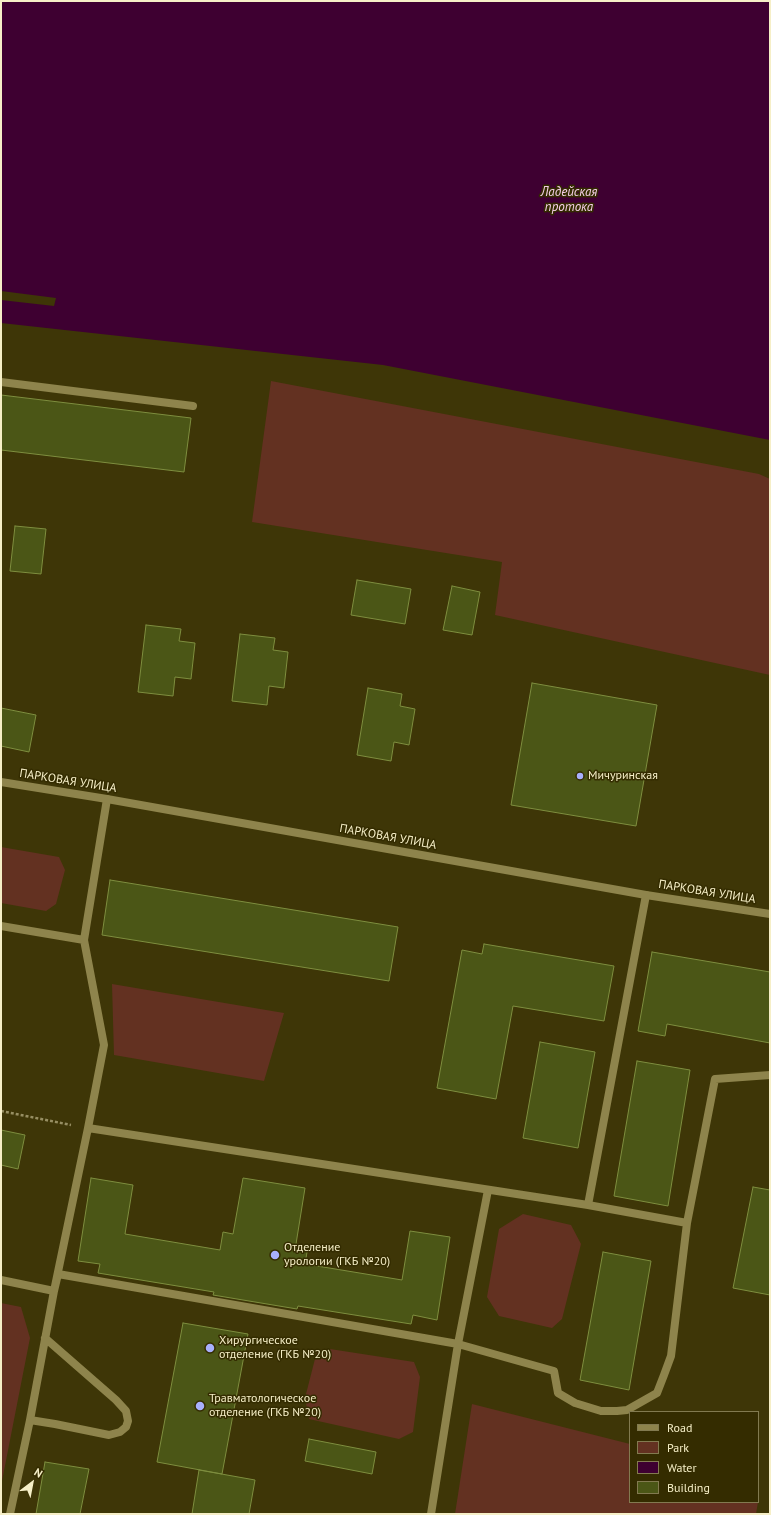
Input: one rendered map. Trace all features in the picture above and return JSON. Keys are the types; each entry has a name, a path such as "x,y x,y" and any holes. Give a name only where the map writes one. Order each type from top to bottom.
{"street":[{"path":"1,382 193,406"},
{"name":"ПАРКОВАЯ УЛИЦА","path":"1,782 108,799 646,895 770,914"},
{"path":"10,1514 104,1045 84,940 108,799"},
{"path":"588,1205 646,895"},
{"path":"1,926 84,940"},
{"path":"58,1274 458,1344 554,1371 558,1393 575,1403 601,1411 627,1410 657,1393 671,1356 688,1223 715,1079 770,1075"},
{"path":"88,1128 588,1205 688,1223"},
{"path":"432,1514 458,1344 488,1190"},
{"path":"1,1280 54,1291"},
{"path":"30,1420 109,1435 120,1432 126,1427 128,1421 126,1411 116,1400 45,1338"}],"path":[{"path":"1,1111 88,1128"}],"green space":[{"path":"271,381 759,474 770,479 770,675 495,615 502,562 252,522"},
{"path":"1,847 59,857 65,870 56,904 46,911 1,903"},
{"path":"112,984 284,1013 264,1081 114,1055"},
{"path":"523,1214 571,1225 581,1244 562,1319 552,1328 499,1316 487,1297 499,1229"},
{"path":"1,1303 21,1307 30,1338 1,1486"},
{"path":"330,1349 414,1362 420,1377 413,1432 399,1439 309,1419 305,1398 317,1351"},
{"path":"472,1404 629,1444 629,1503 758,1503 756,1514 455,1514"}],"water":[{"name":"Ладейская протока","path":"1,1 770,1 770,440 383,365 1,323"}],"pier":[{"path":"1,291 56,298 54,306 1,300"}],"building":[{"path":"1,395 191,418 184,472 1,450"},
{"path":"15,526 46,529 41,574 10,571"},
{"path":"357,580 411,589 405,624 351,615"},
{"path":"452,586 480,592 472,635 443,630"},
{"path":"146,625 181,629 179,641 195,643 191,679 175,677 173,696 138,692"},
{"path":"240,634 275,638 273,650 288,652 284,688 269,686 267,705 232,701"},
{"name":"Мичуринская","path":"532,683 657,705 636,826 511,805"},
{"path":"368,688 402,694 400,706 415,709 409,745 394,742 391,761 357,755"},
{"path":"1,708 36,715 29,752 1,746"},
{"path":"110,880 398,927 389,981 102,935"},
{"path":"484,944 614,966 604,1021 513,1006 496,1099 437,1088 462,950 482,954"},
{"path":"652,952 770,972 770,1043 667,1024 665,1036 638,1031"},
{"path":"540,1042 595,1052 578,1148 523,1138"},
{"path":"637,1061 690,1070 668,1206 614,1196"},
{"path":"1,1130 25,1135 18,1169 1,1165"},
{"path":"91,1178 133,1185 125,1234 220,1250 223,1232 233,1234 243,1178 305,1188 296,1244 308,1246 305,1264 402,1280 410,1231 450,1237 437,1320 413,1315 411,1324 298,1306 297,1309 213,1295 214,1292 98,1273 100,1264 78,1261"},
{"path":"753,1187 770,1190 770,1295 733,1288"},
{"path":"603,1252 651,1261 629,1390 580,1380"},
{"path":"183,1323 248,1334 222,1474 157,1462"},
{"path":"309,1439 376,1452 372,1474 305,1461"},
{"path":"45,1462 89,1469 80,1514 36,1514"},
{"path":"199,1470 255,1480 249,1514 192,1514"}],"place":[{"name":"Мичуринская","path":"580,776"},
{"name":"Отделение урологии (ГКБ №20)","path":"275,1255"},
{"name":"Хирургическое отделение (ГКБ №20)","path":"210,1348"},
{"name":"Травматологическое отделение (ГКБ №20)","path":"200,1406"}]}
